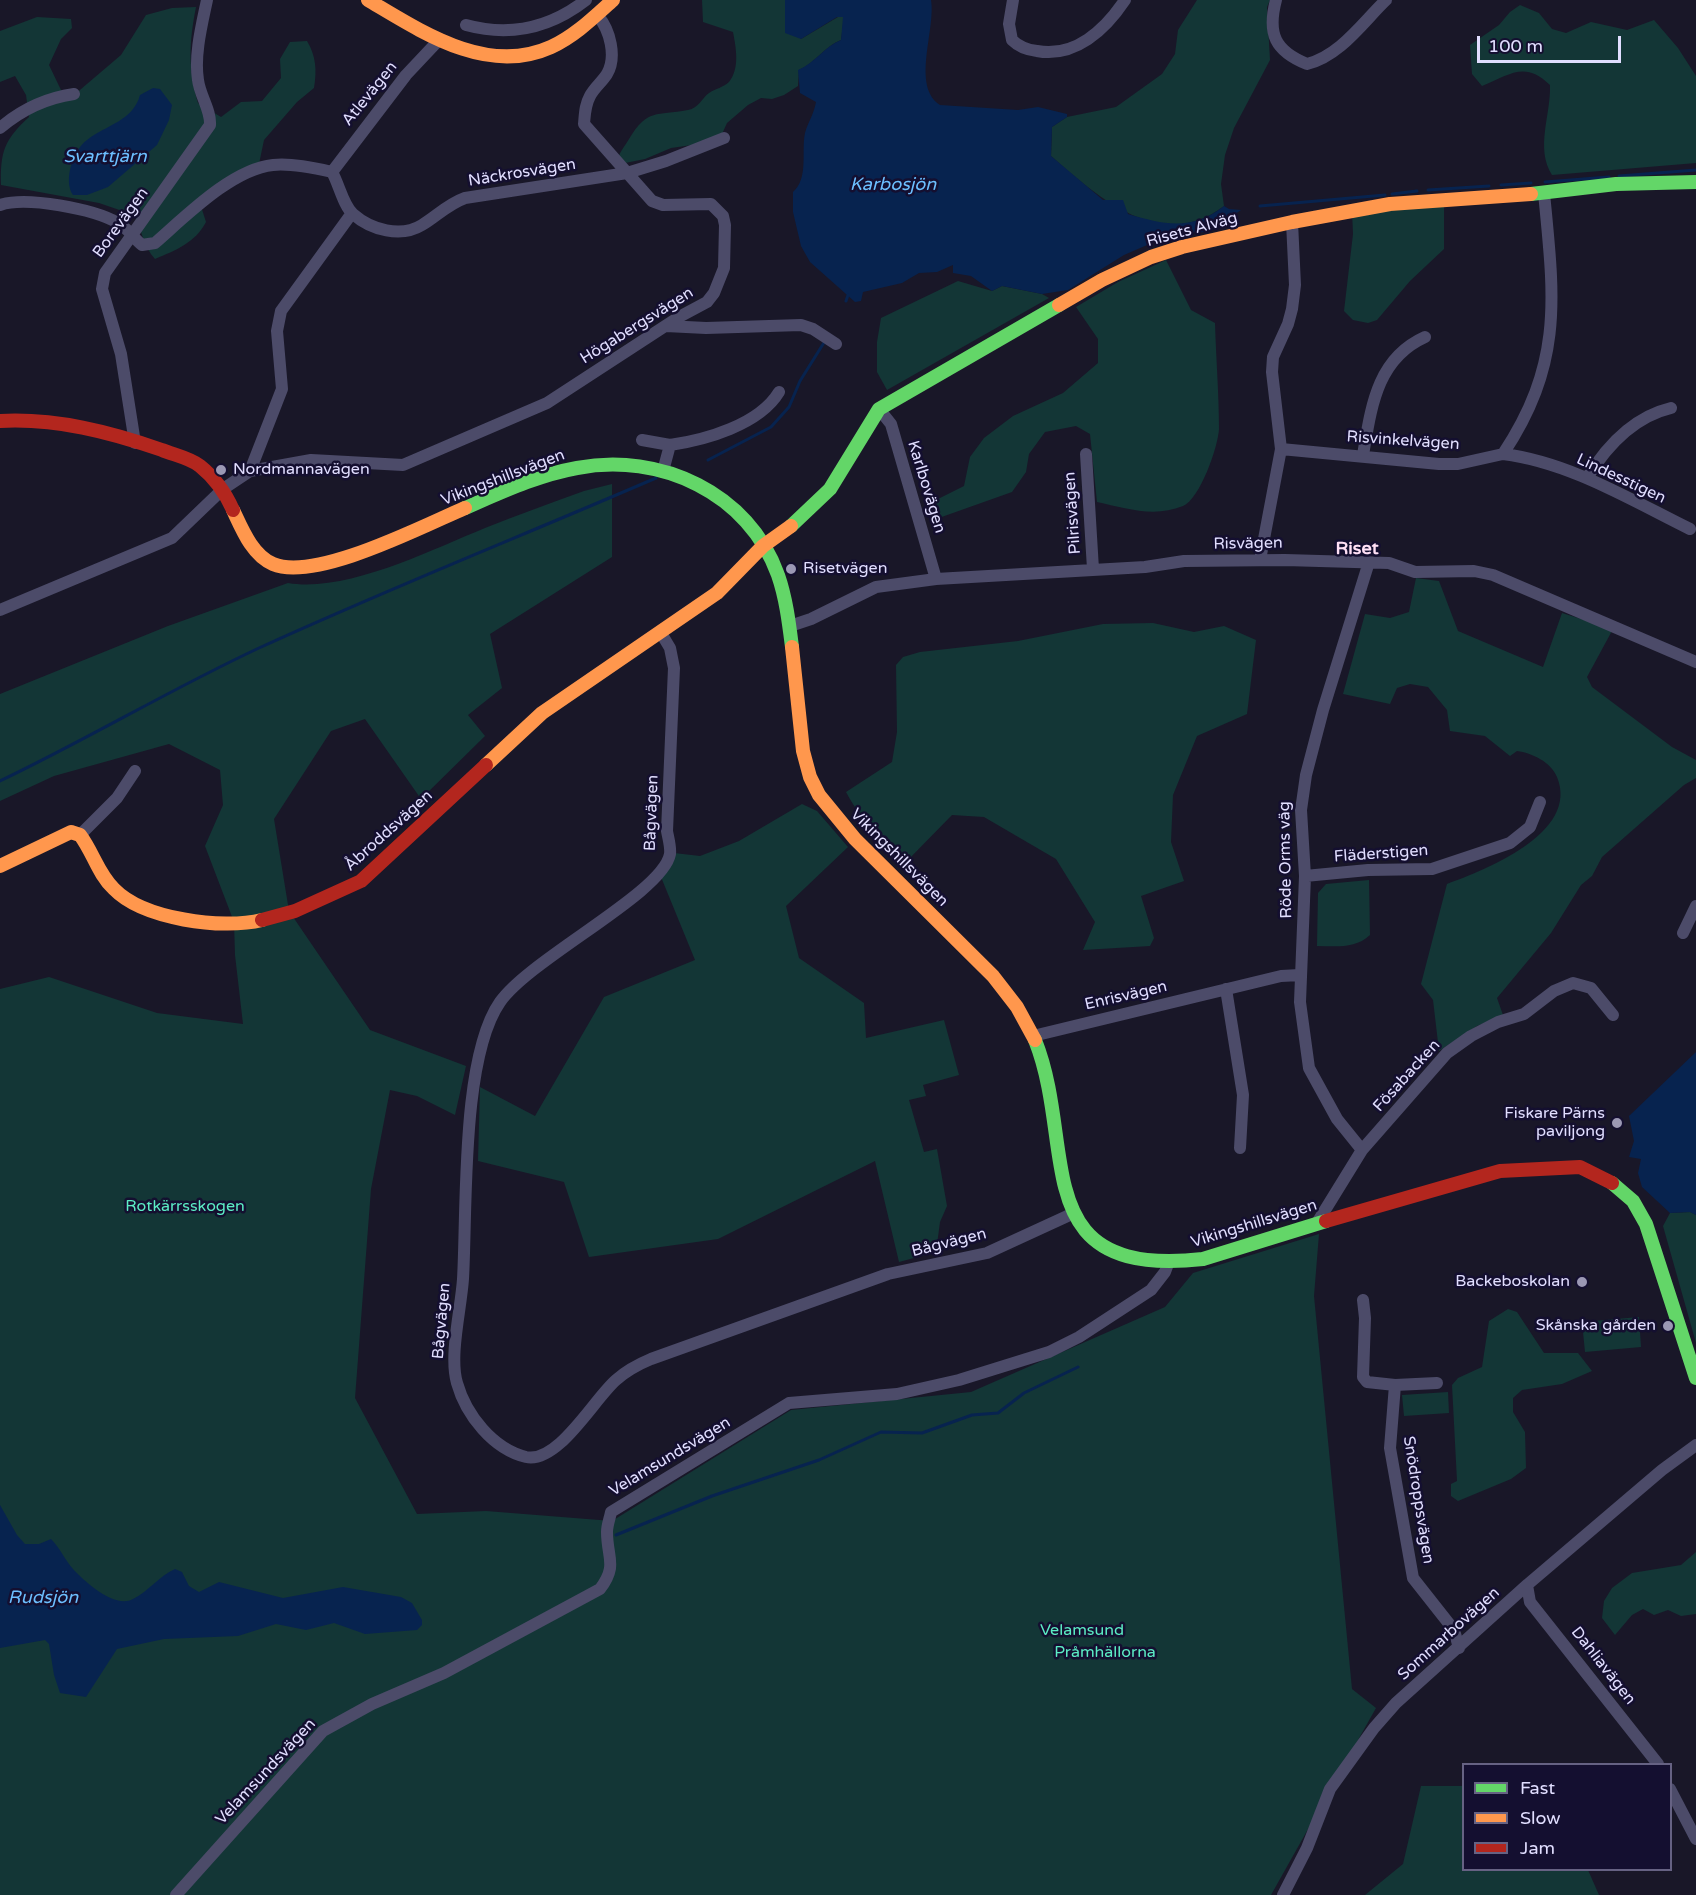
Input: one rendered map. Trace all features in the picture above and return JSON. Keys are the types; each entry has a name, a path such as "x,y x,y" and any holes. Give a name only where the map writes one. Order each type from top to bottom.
{"street":[{"name":"Borevägen","path":"135,443 121,354 102,290 105,273 210,125 210,116 202,101 197,78 207,0"},
{"path":"368,0 438,41 474,55 517,57 556,46 598,16 613,0"},
{"path":"466,25 486,31 515,31 560,16 586,0"},
{"path":"1013,0 1009,24 1012,40 1033,51 1059,54 1077,48 1117,12 1125,0"},
{"path":"1276,0 1272,25 1280,47 1292,57 1307,64 1319,61 1335,51 1386,0"},
{"name":"Högabergsvägen","path":"223,489 250,471 311,460 403,465 547,403 706,302 714,293 724,268 725,225 723,216 711,204 663,205 652,201 584,123 585,107 591,94 607,74 612,61 610,42 598,16"},
{"name":"Atlevägen","path":"332,172 406,75 438,41"},
{"path":"0,128 33,106 58,96 74,94"},
{"name":"Näckrosvägen","path":"352,213 386,231 399,232 420,226 452,203 478,194 532,189 627,173 666,161 724,138"},
{"path":"0,205 20,202 77,209 120,223 142,245 155,243 198,205 240,176 272,165 332,172 352,213 281,311 277,331 282,389 250,471"},
{"name":"Risets Alväg","path":"763,546 798,521 830,489 879,409 1102,280 1151,257 1182,247 1292,222 1401,203 1544,193 1626,183 1696,182"},
{"path":"1503,454 1529,408 1550,342 1553,314 1552,281 1544,193"},
{"path":"1260,560 1281,448 1272,372 1273,357 1288,324 1294,297 1292,222"},
{"path":"666,326 706,328 801,325 822,333 836,344"},
{"path":"1363,455 1372,402 1380,382 1400,356 1425,337"},
{"path":"642,440 670,445 695,440 734,426 763,411 778,392"},
{"path":"1587,478 1611,442 1659,411 1671,408"},
{"name":"Karlbovägen","path":"879,409 891,424 936,579"},
{"name":"Vikingshillsvägen","path":"0,421 19,418 53,422 135,443 198,464 209,471 223,489 251,548 264,558 283,566 313,568 329,564 558,471 614,462 688,478 716,494 732,508 763,546 781,581 790,626 801,737 813,784 844,828 988,971 1018,1007 1033,1036 1050,1094 1061,1183 1074,1213 1092,1238 1105,1247 1131,1256 1168,1264 1203,1259 1465,1179 1500,1172 1580,1167 1597,1173 1614,1184 1633,1201 1646,1224 1696,1378"},
{"path":"663,471 670,445"},
{"name":"Risvinkelvägen","path":"1281,448 1458,464 1503,454"},
{"name":"Pilrisvägen","path":"1086,454 1094,568"},
{"name":"Lindesstigen","path":"1503,454 1519,456 1587,478 1690,530"},
{"path":"0,610 172,538 223,489"},
{"name":"Åbroddsvägen","path":"80,835 112,888 125,900 157,913 215,924 257,921 295,911 361,881 542,713 717,593 763,546"},
{"name":"Risvägen","path":"790,626 811,620 876,587 936,579 1094,568 1145,567 1184,561 1369,562 1389,563 1415,572 1474,571 1493,575 1696,662"},
{"name":"Röde Orms väg","path":"1362,1150 1337,1119 1309,1068 1300,975 1304,946 1305,876 1302,794 1323,710 1369,562"},
{"name":"Bågvägen","path":"661,633 670,648 674,668 667,831 670,854 659,872 637,895 565,944 516,984 500,1002 482,1041 472,1102 463,1279 454,1355 457,1385 475,1419 493,1440 507,1449 525,1456 540,1456 556,1448 616,1380 643,1362 888,1274 987,1253 1074,1213"},
{"path":"0,866 71,832 80,835 117,798 135,771"},
{"name":"Fläderstigen","path":"1305,876 1368,870 1432,869 1510,843 1530,827 1540,802"},
{"path":"1683,933 1696,906"},
{"name":"Enrisvägen","path":"1033,1036 1281,976 1300,975"},
{"name":"Fösabacken","path":"1317,1223 1362,1150 1447,1053 1471,1036 1498,1022 1524,1014 1554,991 1574,983 1591,988 1613,1015"},
{"path":"1226,989 1243,1095 1240,1148"},
{"name":"Velamsundsvägen","path":"176,1895 323,1731 372,1704 444,1673 600,1588 610,1575 611,1561 607,1531 611,1512 789,1404 897,1395 959,1380 1049,1352 1079,1337 1151,1290 1165,1272 1168,1264"},
{"path":"1363,1300 1365,1318 1363,1377 1367,1382 1395,1385 1437,1383"},
{"name":"Snödroppsvägen","path":"1395,1385 1390,1448 1413,1578 1454,1630 1459,1648"},
{"name":"Sommarbovägen","path":"1283,1895 1307,1848 1330,1789 1374,1728 1396,1703 1527,1585 1662,1470 1696,1445"},
{"name":"Dahliavägen","path":"1527,1585 1530,1602 1657,1763"},
{"path":"1672,1791 1696,1839"}],"green space":[{"path":"702,0 785,0 801,39 838,17 844,17 841,40 799,70 798,86 784,95 772,99 761,98 748,105 727,123 722,134 699,144 671,148 645,159 625,163 618,159 621,151 642,122 654,115 692,109 709,93 727,84 735,71 733,32 703,22"},
{"path":"1197,0 1270,0 1267,7 1270,60 1234,128 1225,155 1221,184 1224,206 1200,219 1177,224 1154,222 1132,215 1110,203 1051,156 1052,127 1067,117 1116,107 1162,74 1175,54 1178,30"},
{"path":"1520,5 1539,13 1552,29 1566,33 1591,22 1627,30 1654,20 1678,48 1696,76 1696,163 1552,175 1547,165 1544,143 1550,85 1541,77 1525,71 1509,74 1482,86 1472,74 1470,45 1499,25 1510,12"},
{"path":"196,7 192,32 192,79 198,103 221,117 241,102 262,101 281,78 280,59 290,42 307,41 314,58 315,69 314,88 297,102 264,140 259,164 199,200 206,222 191,241 155,259 148,249 134,215 99,203 1,185 3,154 6,146 14,132 29,117 26,95 15,76 0,82 0,31 37,17 71,19 72,28 61,39 49,65 61,90 74,95 121,55 146,15 172,8"},
{"path":"1444,206 1444,249 1410,281 1377,320 1368,323 1353,320 1344,311 1353,234 1352,211"},
{"path":"1166,260 1191,310 1215,323 1219,429 1212,459 1196,494 1183,506 1172,510 1150,512 1097,502 1090,434 1076,426 1045,432 1029,454 1026,472 1012,492 936,519 930,503 964,486 970,457 984,438 1013,416 1063,393 1098,363 1098,339 1076,307 1118,282"},
{"path":"958,281 992,291 1002,286 1042,294 1049,298 887,390 877,372 877,342 881,318"},
{"name":"Velamsund","path":"612,484 612,557 490,634 502,688 468,715 485,736 421,799 365,719 331,731 274,819 289,911 370,1030 466,1066 455,1115 417,1096 390,1090 371,1189 355,1398 417,1514 486,1511 612,1521 791,1410 971,1392 1165,1307 1193,1273 1319,1234 1314,1296 1352,1689 1376,1708 1271,1895 0,1895 0,989 49,977 157,1013 243,1024 235,955 234,922 205,846 223,805 220,770 169,744 54,776 0,801 0,694 168,626 288,583 336,582 362,576 414,558 534,509 584,491"},
{"path":"1416,578 1439,581 1458,631 1543,667 1562,613 1613,629 1587,677 1592,687 1672,747 1696,760 1696,778 1684,785 1602,857 1592,876 1581,885 1551,933 1497,998 1503,1015 1477,1026 1439,1051 1433,1000 1421,984 1447,884 1505,859 1525,846 1542,832 1555,815 1560,797 1557,777 1540,759 1517,751 1510,756 1485,736 1450,731 1447,710 1428,687 1410,684 1397,688 1390,704 1343,694 1365,614 1390,618 1409,612"},
{"path":"1153,623 1194,632 1224,626 1256,640 1247,714 1197,736 1173,795 1171,842 1184,881 1141,896 1154,938 1150,946 1083,950 1095,922 1056,859 984,817 952,815 905,863 872,831 846,792 892,762 897,732 896,665 903,657 920,652 1018,641 1103,624"},
{"path":"802,804 817,811 848,847 786,906 799,958 864,1003 866,1038 944,1020 959,1075 923,1085 926,1096 909,1100 924,1152 937,1149 947,1206 940,1222 936,1252 899,1262 875,1161 718,1239 589,1257 564,1182 478,1161 480,1087 535,1116 604,997 695,960 661,877 674,853 700,856 739,841"},
{"path":"1369,880 1370,935 1352,945 1317,946 1318,893 1326,884"},
{"path":"1690,1212 1696,1215 1696,1343 1663,1226 1670,1213"},
{"path":"1508,1309 1517,1312 1544,1353 1578,1353 1592,1371 1562,1384 1522,1390 1513,1398 1513,1412 1525,1432 1526,1468 1511,1479 1458,1501 1451,1496 1451,1484 1457,1481 1452,1385 1458,1378 1482,1367 1489,1321"},
{"path":"1639,1317 1641,1347 1585,1352 1582,1322"},
{"path":"1448,1392 1449,1413 1404,1416 1402,1395"},
{"path":"1696,1552 1696,1614 1681,1616 1668,1610 1654,1615 1643,1609 1632,1615 1615,1635 1602,1618 1604,1601 1612,1588 1632,1573 1681,1565"},
{"path":"1421,1786 1462,1786 1462,1871 1588,1871 1599,1895 1365,1895 1403,1864"}],"water":[{"name":"Karbosjön","path":"785,0 931,0 932,12 926,57 927,85 931,96 940,105 1018,110 1038,107 1067,114 1067,117 1052,127 1051,156 1103,200 1123,200 1128,214 1154,221 1178,223 1201,219 1224,206 1241,210 1209,232 1175,233 1124,255 1068,290 1042,294 1002,286 992,291 971,276 953,273 953,265 937,272 919,273 902,283 863,292 861,301 855,302 810,262 801,246 793,212 793,192 803,172 805,133 816,102 800,93 798,70 841,40 843,17 837,17 801,39 785,33"},
{"name":"Svarttjärn","path":"153,88 160,89 172,105 169,120 157,145 108,187 87,195 73,195 70,189 69,174 74,158 82,145 94,135 125,117 140,95"},
{"path":"1696,1052 1696,1215 1690,1212 1670,1213 1642,1187 1638,1173 1641,1159 1629,1157 1634,1141 1629,1116"},
{"name":"Rudsjön","path":"0,1505 17,1535 25,1544 39,1544 51,1539 85,1581 101,1593 118,1600 133,1599 175,1569 182,1572 189,1586 199,1592 219,1582 283,1598 343,1587 401,1597 412,1603 422,1620 422,1625 417,1630 365,1634 334,1623 306,1630 276,1624 238,1636 164,1639 117,1649 86,1697 60,1693 54,1675 49,1644 45,1640 0,1648"}],"waterway":[{"path":"1619,176 1696,170"},
{"path":"1545,182 1609,177"},
{"path":"1501,185 1531,183"},
{"path":"1428,190 1489,186"},
{"path":"1392,194 1417,191"},
{"path":"1260,206 1385,195"},
{"path":"846,301 848,295"},
{"path":"708,460 771,427 789,407 800,381 825,341"},
{"path":"0,781 259,648 656,478"},
{"path":"616,1535 712,1496 819,1460 881,1432 922,1433 972,1415 998,1413 1024,1393 1078,1367"}],"traffic: fast":[{"path":"1531,194 1616,184 1696,182"},
{"path":"791,526 830,489 879,409 1059,305"},
{"path":"465,508 520,485 577,468 608,465 639,466 669,473 698,485 724,501 746,521 764,546 781,584 792,647"},
{"path":"1035,1040 1047,1081 1068,1198 1083,1227 1107,1248 1146,1260 1203,1259 1326,1221"},
{"path":"1612,1183 1633,1201 1646,1224 1696,1378"}],"traffic: slow":[{"path":"368,0 433,37 479,53 503,56 527,55 560,43 584,26 613,0"},
{"path":"1059,305 1102,280 1151,257 1182,247 1292,222 1390,204 1531,194"},
{"path":"233,510 253,548 259,554 273,564 292,568 341,559 369,550 465,508"},
{"path":"486,765 542,713 717,593 763,546 791,526"},
{"path":"792,647 803,751 810,777 819,795 855,839 993,976 1017,1007 1035,1040"},
{"path":"0,866 71,832 80,835 108,883 127,899 144,908 163,915 205,922 226,924 262,920"}],"traffic: jam":[{"path":"0,421 42,422 82,428 123,437 187,459 196,463 215,480 233,510"},
{"path":"262,920 295,911 361,881 486,765"},
{"path":"1326,1221 1500,1171 1580,1167 1612,1183"}],"place":[{"name":"Nordmannavägen","path":"221,470"},
{"name":"Risetvägen","path":"791,569"},
{"name":"Fiskare Pärns paviljong","path":"1617,1123"},
{"name":"Backeboskolan","path":"1582,1282"},
{"name":"Skånska gården","path":"1668,1326"}],"district":[{"name":"Riset","path":"1357,549"}],"park label":[{"name":"Rotkärrsskogen","path":"185,1207"},
{"name":"Pråmhällorna","path":"1105,1653"}]}
